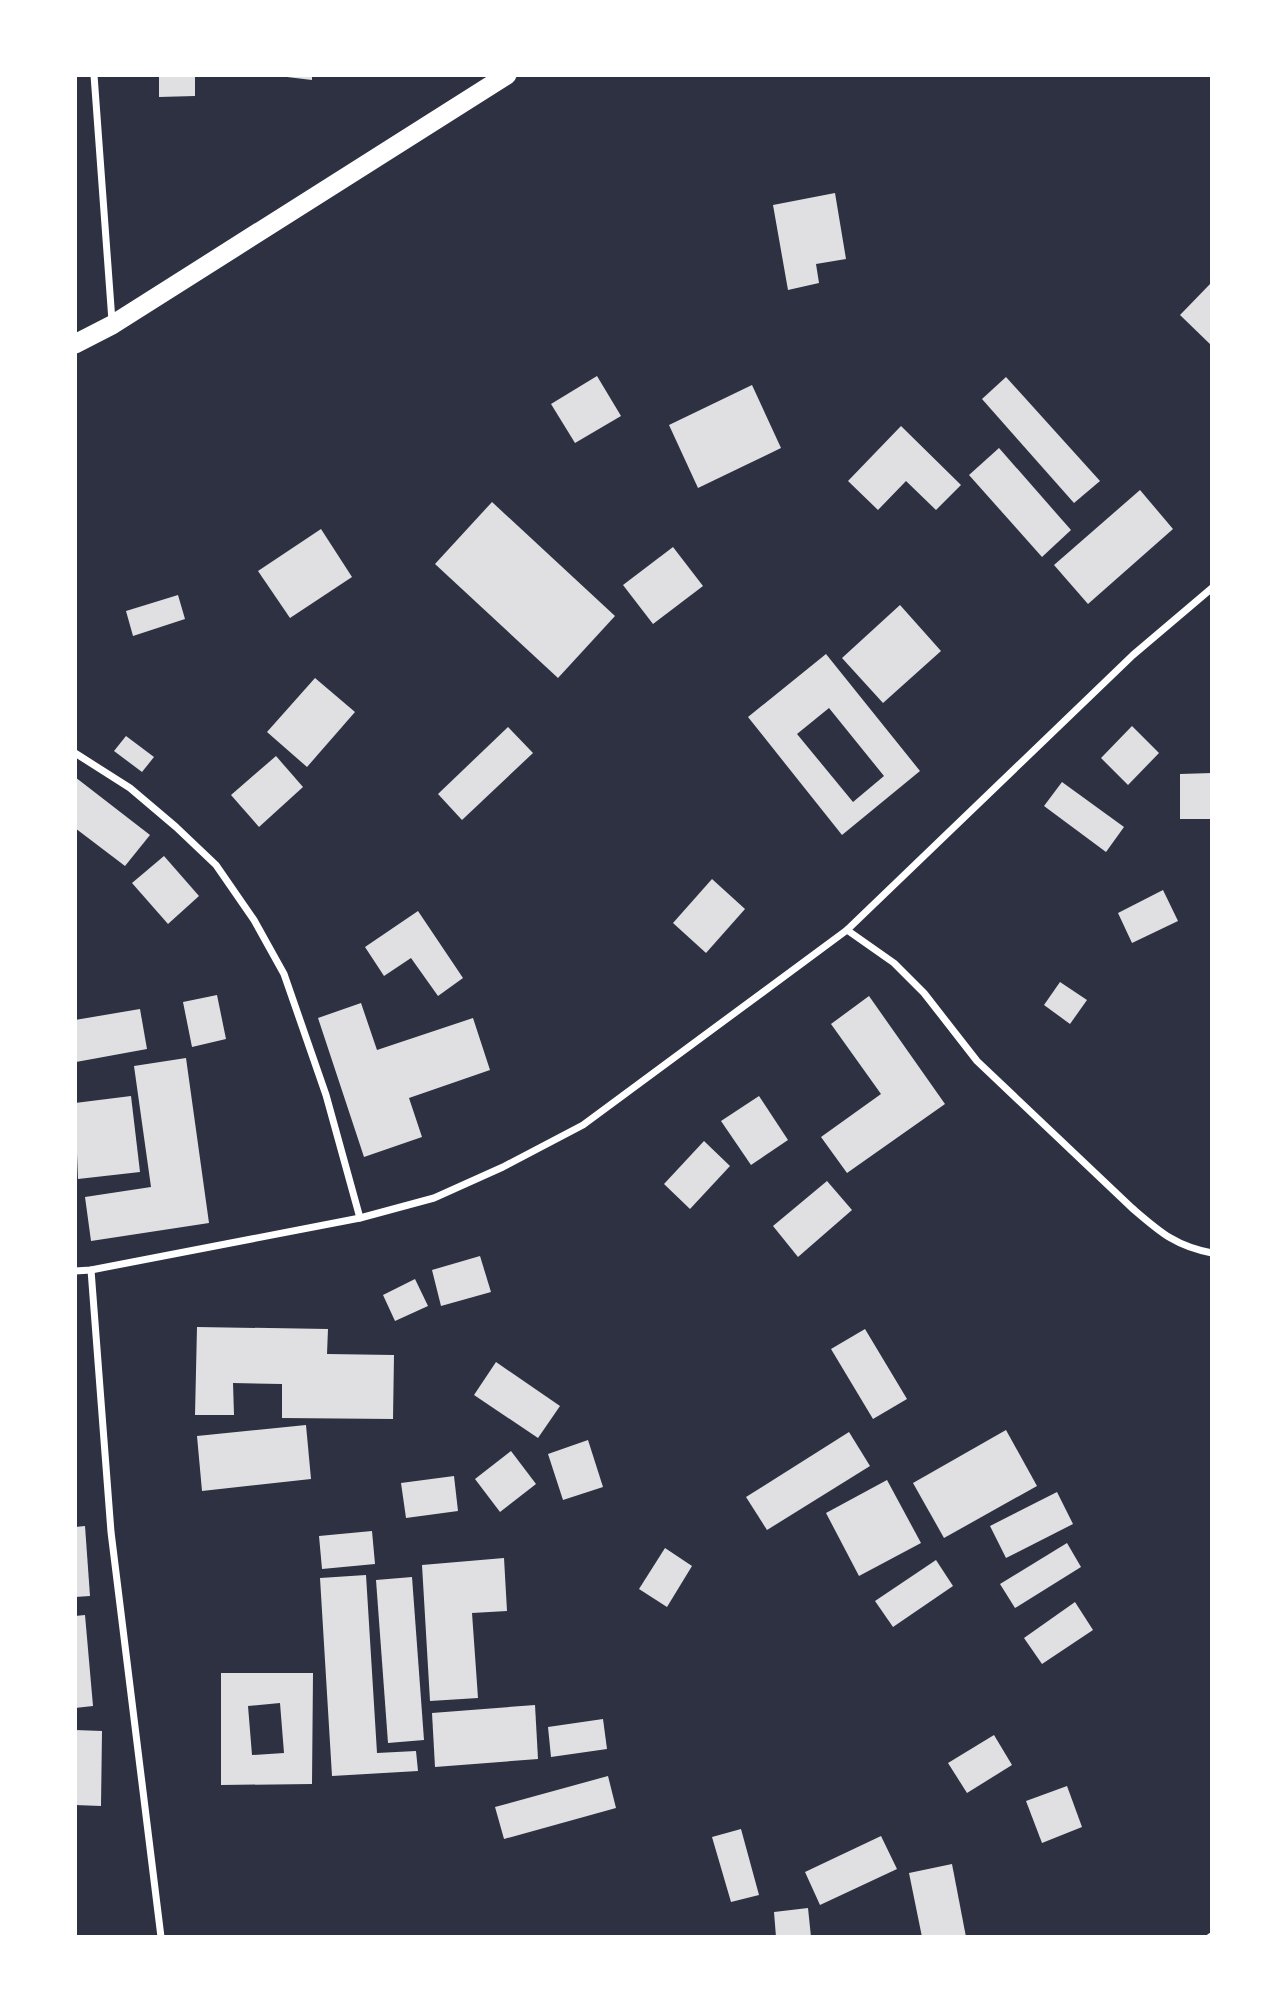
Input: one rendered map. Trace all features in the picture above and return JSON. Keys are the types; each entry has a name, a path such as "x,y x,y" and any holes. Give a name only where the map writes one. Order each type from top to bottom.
{"highway":[{"path":"75,344 112,325 507,75"}],"street":[{"path":"94,75 112,325"},
{"path":"75,1271 360,1218 434,1198 503,1167 583,1125 847,930 1133,655 1212,588"},
{"path":"75,752 130,788 176,827 216,865 254,920 284,974 326,1095 360,1218"},
{"path":"847,930 894,963 924,993 977,1061 1132,1208 1160,1231 1187,1248 1212,1253"},
{"path":"90,1270 111,1532 161,1937"}],"building":[{"path":"159,75 195,75 195,96 159,97"},
{"path":"312,75 312,80 287,77"},
{"path":"835,193 846,259 816,264 819,283 788,290 773,205"},
{"path":"1212,282 1212,346 1180,315"},
{"path":"597,376 621,416 575,443 551,404"},
{"path":"1006,377 1100,481 1074,503 982,399"},
{"path":"752,385 781,448 698,488 669,425"},
{"path":"901,426 961,485 936,510 906,481 878,510 848,481"},
{"path":"999,448 1071,530 1042,557 969,475"},
{"path":"1140,490 1173,529 1088,604 1054,565"},
{"path":"492,502 615,616 558,678 435,564"},
{"path":"321,529 352,577 290,618 258,571"},
{"path":"673,547 703,586 653,624 623,585"},
{"path":"178,595 185,619 133,636 126,611"},
{"path":"900,605 941,651 883,703 842,658"},
{"path":"826,654 920,771 842,835 748,717","holes":["829,708 884,776 853,802 797,734"]},
{"path":"315,678 355,712 307,767 267,732"},
{"path":"1132,726 1159,753 1128,785 1101,758"},
{"path":"508,727 533,753 462,820 438,794"},
{"path":"126,736 154,757 142,772 114,751"},
{"path":"276,756 303,787 259,827 231,795"},
{"path":"1212,773 1212,819 1180,819 1180,774"},
{"path":"75,777 150,835 125,866 75,828"},
{"path":"1062,782 1124,827 1106,852 1044,806"},
{"path":"164,856 199,896 168,924 132,883"},
{"path":"712,879 745,909 706,953 673,923"},
{"path":"1163,890 1178,921 1132,943 1118,913"},
{"path":"418,911 463,978 438,996 411,958 384,976 365,947"},
{"path":"1060,982 1087,1000 1070,1024 1044,1005"},
{"path":"217,995 226,1039 192,1047 183,1002"},
{"path":"869,996 945,1104 847,1173 821,1137 881,1094 831,1024"},
{"path":"361,1003 377,1050 473,1018 490,1070 409,1098 422,1137 364,1157 318,1018"},
{"path":"140,1009 147,1049 76,1062 75,1020"},
{"path":"186,1058 209,1223 91,1241 85,1197 151,1187 134,1066"},
{"path":"131,1096 140,1172 78,1179 75,1103"},
{"path":"759,1096 788,1140 751,1165 721,1121"},
{"path":"704,1141 730,1166 690,1209 664,1184"},
{"path":"827,1181 852,1210 798,1257 773,1226"},
{"path":"480,1256 491,1292 441,1306 432,1270"},
{"path":"415,1279 428,1306 395,1321 383,1295"},
{"path":"197,1327 328,1329 327,1354 394,1355 393,1419 282,1418 282,1384 233,1383 234,1415 195,1415"},
{"path":"865,1329 907,1399 873,1419 831,1349"},
{"path":"496,1362 560,1406 538,1438 474,1395"},
{"path":"306,1425 311,1479 202,1491 197,1436"},
{"path":"1006,1430 1037,1486 944,1538 913,1483"},
{"path":"849,1432 870,1466 767,1530 746,1497"},
{"path":"588,1440 603,1487 563,1500 548,1454"},
{"path":"511,1451 536,1484 500,1512 475,1479"},
{"path":"454,1476 458,1511 406,1518 401,1483"},
{"path":"887,1480 921,1543 859,1576 826,1513"},
{"path":"1057,1492 1073,1524 1006,1558 990,1526"},
{"path":"85,1526 90,1596 75,1597 75,1527"},
{"path":"372,1531 375,1564 322,1569 319,1536"},
{"path":"1067,1543 1081,1567 1015,1608 1000,1584"},
{"path":"665,1548 692,1566 667,1607 639,1589"},
{"path":"504,1558 507,1611 472,1613 478,1698 430,1701 422,1565"},
{"path":"936,1560 953,1586 893,1627 875,1601"},
{"path":"366,1575 377,1753 416,1751 418,1771 332,1776 320,1578"},
{"path":"412,1577 424,1740 388,1743 376,1580"},
{"path":"1075,1602 1093,1630 1042,1664 1024,1638"},
{"path":"85,1615 93,1706 75,1708 75,1616"},
{"path":"221,1673 313,1673 312,1784 221,1785","holes":["280,1703 284,1753 252,1755 248,1706"]},
{"path":"535,1705 538,1759 435,1767 432,1713"},
{"path":"603,1719 607,1749 551,1757 548,1727"},
{"path":"75,1730 102,1731 101,1806 75,1805"},
{"path":"994,1735 1012,1765 967,1793 948,1763"},
{"path":"608,1776 616,1808 504,1839 495,1807"},
{"path":"1067,1786 1082,1827 1042,1843 1026,1801"},
{"path":"741,1829 759,1895 731,1902 712,1837"},
{"path":"881,1836 897,1869 820,1905 805,1872"},
{"path":"952,1864 966,1937 922,1937 909,1873"},
{"path":"808,1908 811,1937 776,1937 774,1912"}]}
